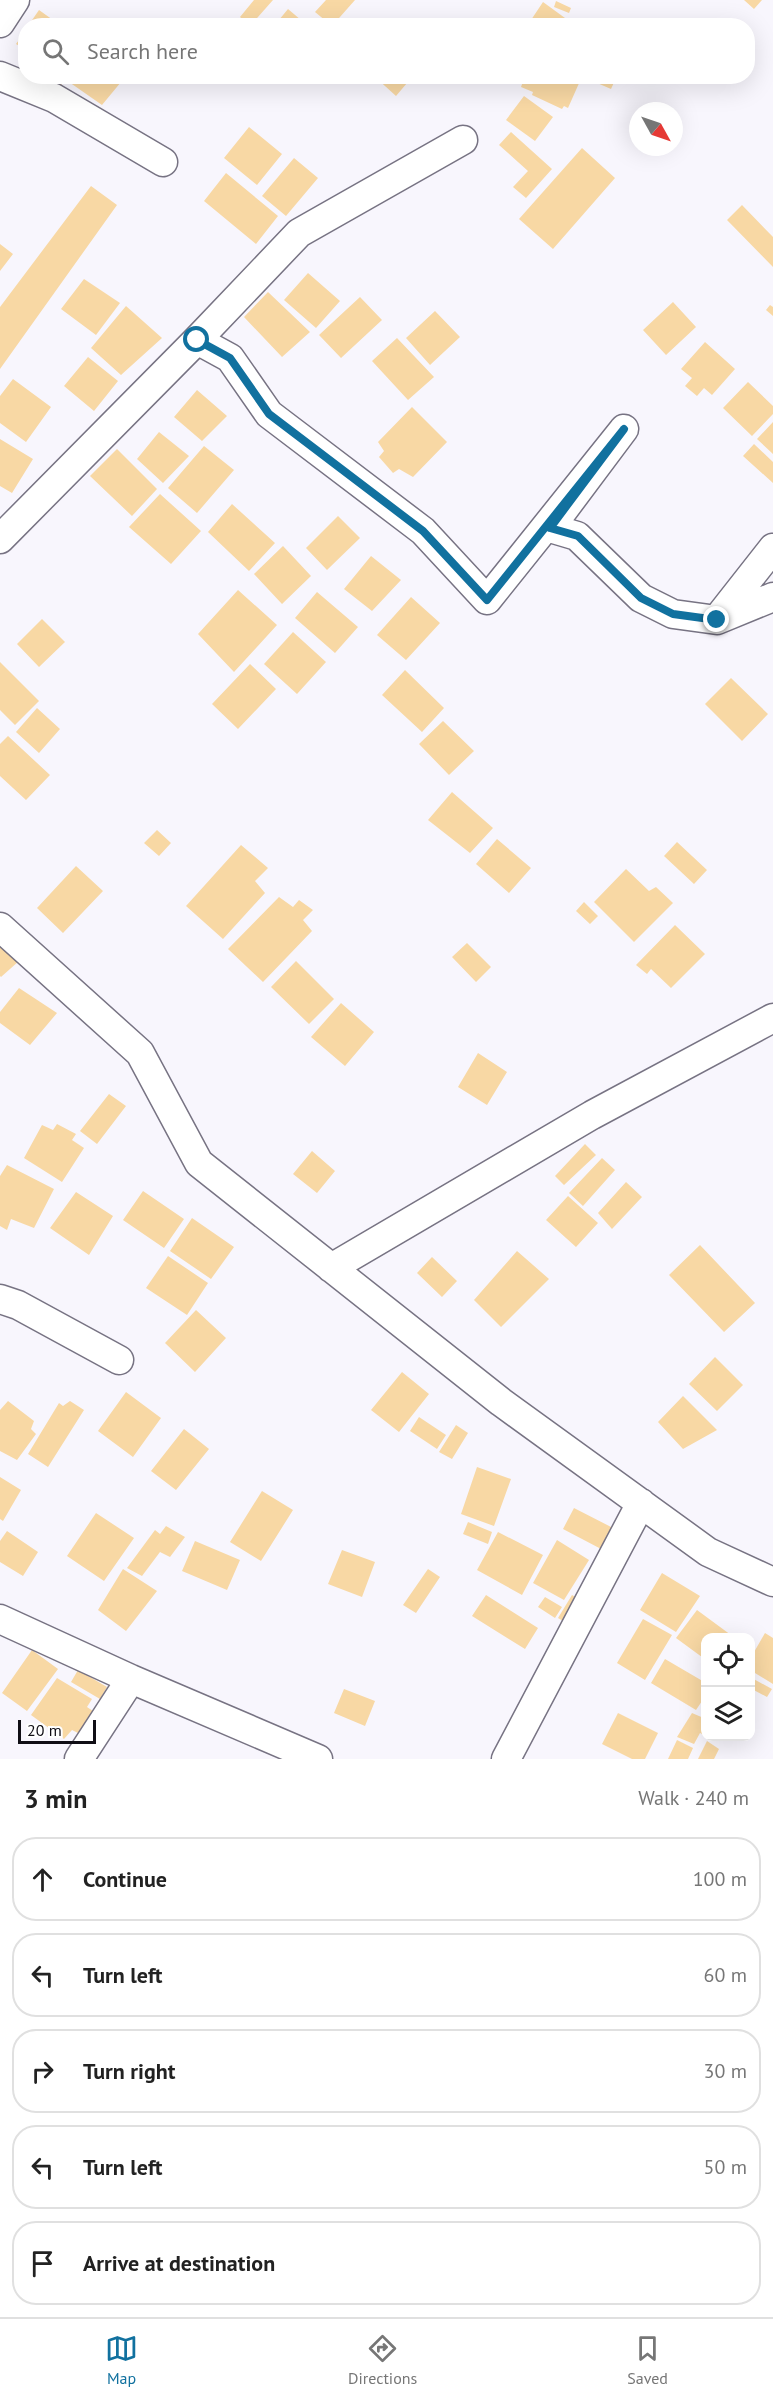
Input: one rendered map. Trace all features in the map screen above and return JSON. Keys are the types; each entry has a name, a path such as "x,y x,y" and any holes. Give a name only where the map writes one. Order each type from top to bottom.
{"street":[{"path":"0,23 15,0"},
{"path":"0,76 18,83"},
{"path":"20,84 54,98 164,162"},
{"path":"3,532 197,340 299,233 463,140"},
{"path":"197,340 230,358 269,414 423,531 487,600 624,429 550,528 578,536 641,598 673,614 717,620 773,597"},
{"path":"717,620 773,548"},
{"path":"0,927 140,1053 200,1163 501,1402 708,1552 773,1582"},
{"path":"332,1268 592,1114 773,1018"},
{"path":"0,1299 18,1305 119,1360"},
{"path":"507,1759 641,1503"},
{"path":"0,1619 131,1679 318,1759"},
{"path":"79,1759 131,1679"}],"building":[{"path":"254,0 273,0 257,18 240,17"},
{"path":"326,0 355,0 339,18 322,18 315,12"},
{"path":"744,0 762,0 754,9"},
{"path":"556,1 571,8 569,13 554,7"},
{"path":"543,2 565,18 532,18"},
{"path":"288,9 299,18 281,18"},
{"path":"39,10 50,18 34,18"},
{"path":"72,84 119,84 102,105"},
{"path":"383,84 406,84 396,96"},
{"path":"522,84 579,84 568,108 564,106 562,109 532,95 533,92 521,87"},
{"path":"599,84 613,84 611,89"},
{"path":"524,96 553,117 535,141 506,120"},
{"path":"249,127 282,154 257,185 224,158"},
{"path":"511,132 552,169 526,198 513,187 528,171 499,145"},
{"path":"582,148 615,178 553,249 519,219"},
{"path":"294,158 318,178 286,216 262,196"},
{"path":"226,173 278,216 256,244 204,201"},
{"path":"91,186 117,205 0,369 0,307"},
{"path":"742,205 773,237 773,267 727,220"},
{"path":"0,244 13,254 0,271"},
{"path":"308,273 340,301 316,328 284,300"},
{"path":"84,279 120,303 96,335 61,309"},
{"path":"268,292 310,332 282,357 244,317"},
{"path":"360,297 382,320 341,358 319,335"},
{"path":"673,302 696,327 666,355 643,330"},
{"path":"770,305 773,307 773,316 766,310"},
{"path":"126,306 162,338 121,375 91,348"},
{"path":"435,311 460,337 430,365 406,338"},
{"path":"397,338 434,377 408,400 372,361"},
{"path":"705,342 735,369 712,395 704,388 697,396 685,386 692,378 681,369"},
{"path":"88,357 118,381 94,411 64,386"},
{"path":"13,379 51,407 26,442 0,423 0,396"},
{"path":"748,382 773,406 773,414 752,436 723,408"},
{"path":"197,390 227,416 202,441 174,417"},
{"path":"412,407 447,442 413,477 399,469 393,473 379,457 384,451 378,442"},
{"path":"773,422 773,454 757,439"},
{"path":"159,432 189,456 163,483 137,459"},
{"path":"0,439 33,459 12,493 0,486"},
{"path":"754,444 773,462 773,483 743,456"},
{"path":"204,446 234,470 197,513 168,488"},
{"path":"117,449 157,489 132,516 90,476"},
{"path":"160,494 201,531 171,564 129,527"},
{"path":"232,504 275,543 249,571 208,532"},
{"path":"338,516 360,538 327,570 306,548"},
{"path":"283,546 311,576 282,604 254,574"},
{"path":"371,556 401,580 372,611 344,589"},
{"path":"238,590 277,625 234,672 198,634"},
{"path":"317,592 358,627 335,653 295,618"},
{"path":"411,597 440,623 406,660 377,635"},
{"path":"42,619 65,642 39,667 17,644"},
{"path":"293,632 326,662 297,694 264,664"},
{"path":"0,662 39,701 15,725 0,710"},
{"path":"250,664 276,689 238,729 212,704"},
{"path":"405,670 444,708 422,732 382,695"},
{"path":"731,678 768,714 742,741 705,704"},
{"path":"37,708 60,729 39,753 16,732"},
{"path":"443,721 474,751 449,775 419,744"},
{"path":"8,736 50,775 26,800 0,776 0,744"},
{"path":"452,792 493,828 470,853 428,820"},
{"path":"157,830 171,843 159,856 144,843"},
{"path":"497,839 531,868 509,893 476,864"},
{"path":"677,842 707,870 694,884 664,856"},
{"path":"241,845 268,868 255,881 265,893 223,939 186,906"},
{"path":"76,866 103,891 63,933 37,908"},
{"path":"626,869 649,891 656,887 673,903 634,942 594,902"},
{"path":"279,897 293,907 299,900 313,910 303,920 312,931 263,982 228,949"},
{"path":"584,902 598,916 590,924 576,911"},
{"path":"675,925 705,954 671,988 651,969 647,974 636,965"},
{"path":"0,941 19,961 1,977 0,976"},
{"path":"467,943 491,967 476,982 452,957"},
{"path":"296,961 334,999 309,1024 271,987"},
{"path":"19,988 57,1013 30,1045 0,1023 0,1012"},
{"path":"341,1003 374,1032 345,1066 311,1037"},
{"path":"478,1053 507,1072 487,1105 458,1087"},
{"path":"109,1094 126,1106 97,1144 80,1131"},
{"path":"57,1124 76,1134 72,1140 84,1148 62,1182 24,1158 42,1125 53,1130"},
{"path":"585,1144 596,1155 564,1185 555,1176"},
{"path":"312,1151 335,1171 317,1193 293,1174"},
{"path":"602,1158 615,1170 583,1206 569,1193"},
{"path":"7,1165 54,1189 34,1228 11,1219 7,1230 0,1226 0,1176"},
{"path":"626,1182 642,1197 612,1229 598,1213"},
{"path":"143,1191 184,1219 164,1248 123,1220"},
{"path":"76,1192 113,1216 89,1255 50,1228"},
{"path":"568,1196 598,1223 576,1247 546,1220"},
{"path":"192,1218 234,1247 211,1279 170,1251"},
{"path":"700,1245 755,1303 724,1332 669,1275"},
{"path":"517,1251 549,1279 501,1327 474,1300"},
{"path":"168,1256 208,1283 187,1315 146,1288"},
{"path":"432,1257 457,1281 442,1297 417,1273"},
{"path":"196,1310 226,1338 195,1372 165,1343"},
{"path":"715,1357 743,1385 717,1411 689,1384"},
{"path":"402,1372 429,1394 399,1432 371,1410"},
{"path":"126,1392 161,1418 133,1457 98,1431"},
{"path":"683,1396 717,1430 683,1449 658,1422"},
{"path":"8,1401 34,1421 31,1429 36,1434 17,1460 0,1451 0,1410"},
{"path":"70,1401 84,1410 48,1467 28,1454 59,1403 63,1406"},
{"path":"419,1417 446,1435 437,1449 410,1431"},
{"path":"456,1425 468,1433 452,1459 439,1452"},
{"path":"184,1429 209,1449 176,1490 151,1471"},
{"path":"477,1467 511,1479 494,1526 461,1514"},
{"path":"0,1477 21,1490 3,1521 0,1519"},
{"path":"262,1491 293,1510 261,1561 230,1542"},
{"path":"574,1508 615,1529 603,1550 563,1529"},
{"path":"96,1513 134,1538 104,1581 67,1556"},
{"path":"468,1522 492,1532 488,1544 463,1534"},
{"path":"166,1526 185,1537 170,1557 160,1552 142,1576 127,1568 155,1530 160,1534"},
{"path":"7,1531 38,1552 23,1576 0,1562 0,1541"},
{"path":"498,1532 543,1555 522,1595 477,1570"},
{"path":"557,1540 589,1560 564,1600 533,1583"},
{"path":"195,1541 240,1560 227,1590 182,1571"},
{"path":"342,1550 375,1562 362,1597 328,1584"},
{"path":"123,1569 157,1591 126,1631 98,1610"},
{"path":"428,1569 440,1577 416,1613 403,1605"},
{"path":"662,1573 700,1596 676,1632 640,1610"},
{"path":"486,1595 538,1628 525,1649 472,1616"},
{"path":"572,1595 582,1601 568,1624 558,1618"},
{"path":"545,1597 562,1607 555,1618 538,1607"},
{"path":"697,1610 728,1633 701,1633 701,1656 676,1638"},
{"path":"643,1619 672,1635 645,1680 617,1663"},
{"path":"765,1633 773,1638 773,1684 755,1673 755,1650"},
{"path":"32,1650 58,1669 27,1711 2,1693"},
{"path":"665,1659 701,1680 701,1702 696,1710 651,1683"},
{"path":"78,1670 107,1687 100,1699 71,1682"},
{"path":"57,1678 92,1699 87,1707 96,1713 82,1735 72,1730 64,1739 31,1715"},
{"path":"755,1680 772,1689 767,1697 755,1691"},
{"path":"344,1689 375,1701 365,1726 334,1713"},
{"path":"618,1713 658,1733 645,1759 632,1759 602,1744"},
{"path":"692,1713 701,1717 701,1734 694,1744 677,1737"},
{"path":"677,1740 693,1748 688,1759 668,1759"},
{"path":"707,1741 719,1749 714,1759 698,1759"}],"route":[{"path":"197,340 230,358 269,414 423,531 487,600 624,429 550,528 578,536 641,598 673,614 717,620"}]}
